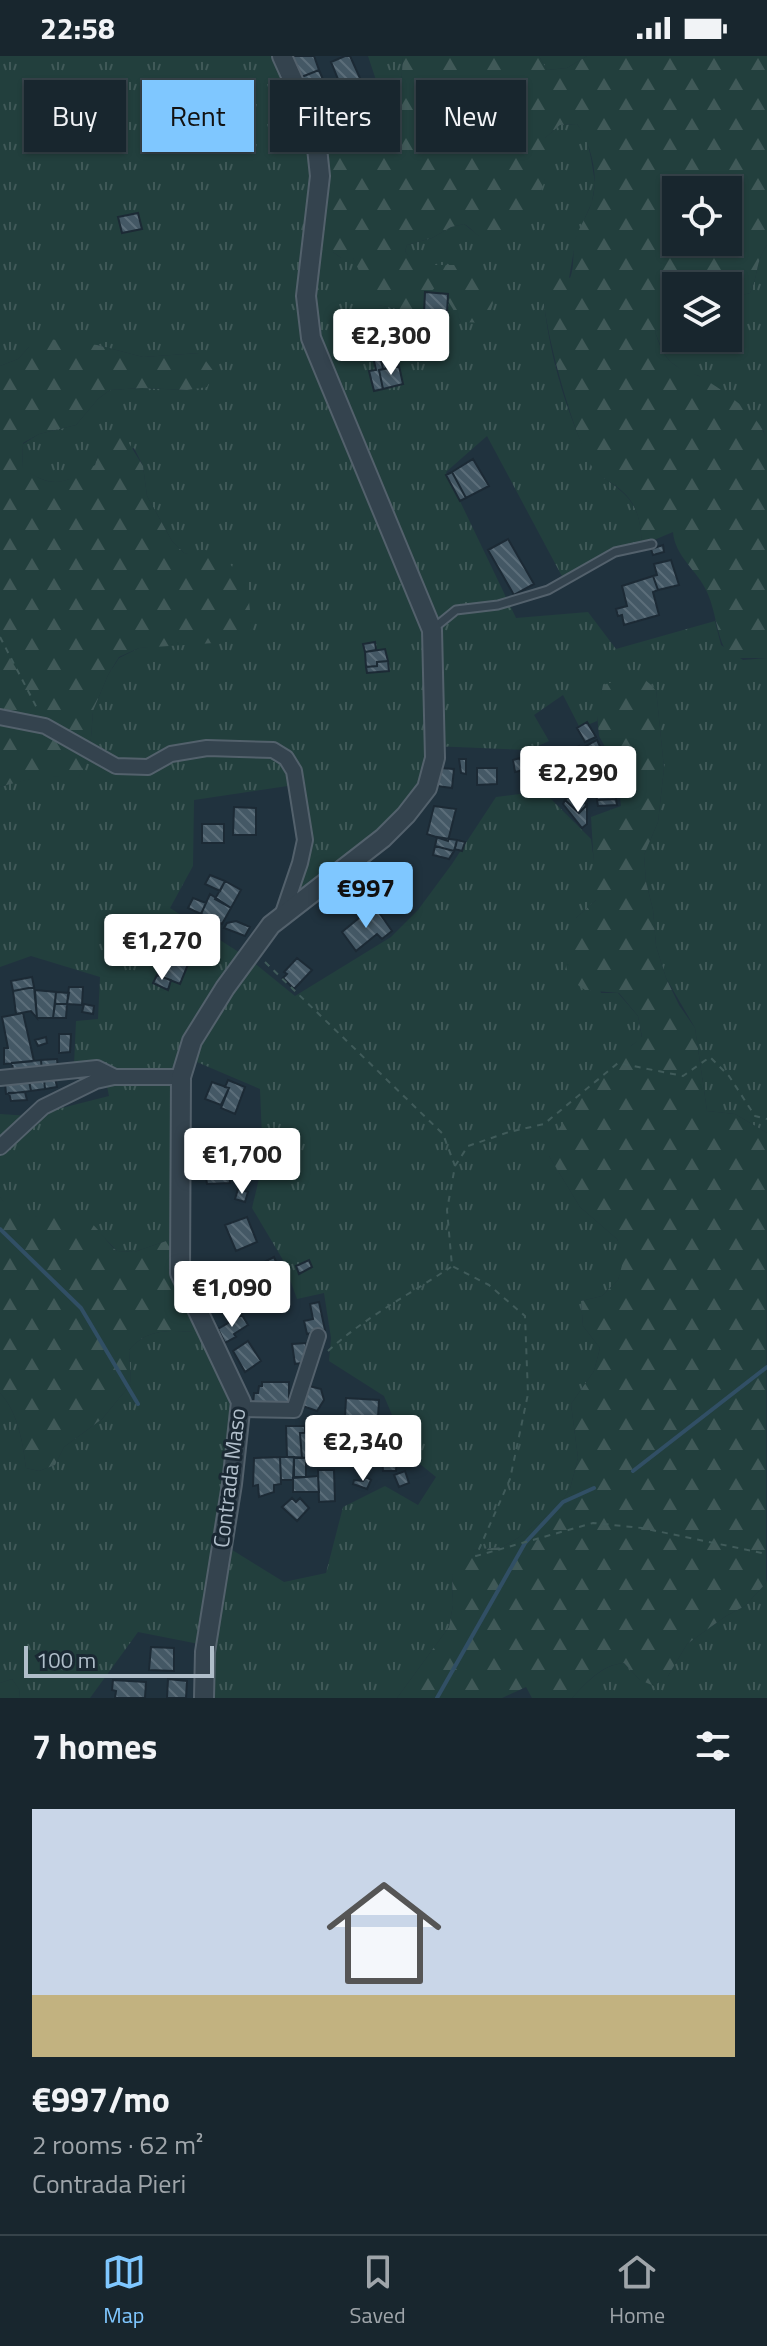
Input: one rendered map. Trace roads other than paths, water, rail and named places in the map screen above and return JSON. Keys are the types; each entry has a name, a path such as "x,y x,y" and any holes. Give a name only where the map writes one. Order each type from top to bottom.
{"street":[{"path":"282,56 315,129 320,176 306,296 311,338 432,630"},
{"name":"Contrada Maso","path":"204,1698 205,1652 232,1484 241,1402 180,1273 181,1077 192,1041 271,925 383,838 427,788 435,758 432,630"},
{"path":"0,717 45,726 116,766 148,767 171,754 207,748 273,750 286,758 294,771 305,840 282,916"},
{"path":"300,863 308,896"},
{"path":"0,1078 97,1068 115,1077"},
{"path":"0,1147 43,1107 96,1081 115,1077 181,1077"},
{"path":"240,1409 294,1410 318,1336"}],"lane":[{"path":"432,630 456,610 498,605 548,590 615,552 652,544"}],"waterway":[{"path":"0,1229 81,1308 138,1404"},
{"path":"633,1471 767,1367"},
{"path":"437,1698 525,1543 563,1502 594,1488"}]}
